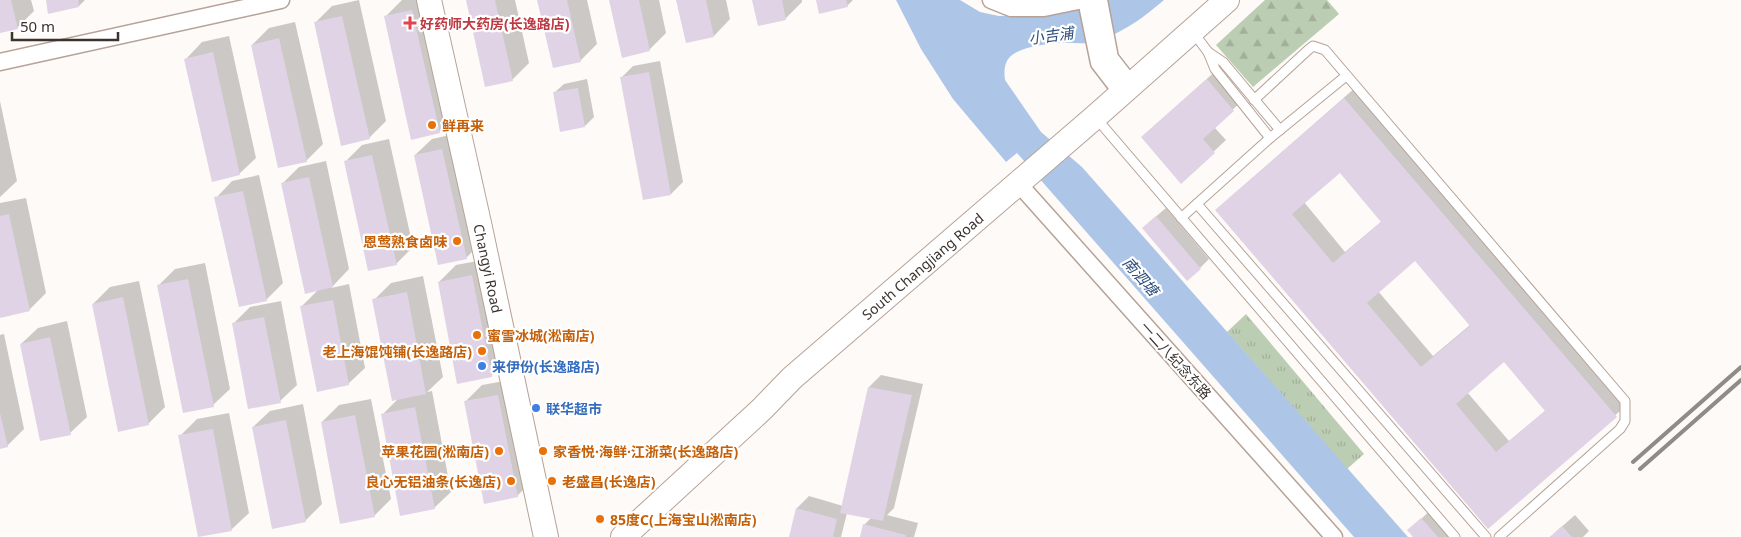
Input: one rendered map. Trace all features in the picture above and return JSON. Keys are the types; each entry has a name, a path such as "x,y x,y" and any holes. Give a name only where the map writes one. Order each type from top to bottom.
{"main road":[{"name":"Changyi Road","path":"429,0 482,233 546,537"},
{"name":"South Changjiang Road","path":"623,537 762,409 792,378 1225,3"}],"street":[{"path":"0,62 281,0"},
{"path":"991,0 1011,8 1044,8 1091,4 1102,54 1099,62 1127,89"},
{"name":"一二八纪念东路","path":"1025,177 1334,537"}],"lane":[{"path":"1192,32 1208,52 1215,69 1270,138"},
{"path":"1254,100 1313,46 1318,46 1325,50 1625,401 1625,421 1620,429 1499,537"},
{"path":"1208,52 1223,62 1280,130"},
{"path":"1181,218 1270,138 1346,76"},
{"path":"1091,121 1181,218 1455,537"},
{"path":"1197,204 1486,537"}],"green space":[{"path":"1265,0 1327,0 1339,14 1253,87 1216,45"},
{"path":"1246,314 1364,454 1347,469 1227,332"}],"water":[{"path":"896,0 960,0 980,12 999,16 1074,11 1105,0 1164,0 1138,21 1108,37 1087,43 1048,44 1013,54 1006,63 1005,80 1041,132 1082,167 1408,537 1354,537 1017,153 1006,162 953,99 921,49"}],"building":[{"path":"0,0 11,0 18,29 0,33"},
{"path":"46,0 78,0 79,7 48,14"},
{"path":"466,0 495,0 513,81 485,87"},
{"path":"537,0 567,0 581,62 553,68"},
{"path":"609,0 639,0 650,51 622,58"},
{"path":"676,0 706,0 714,37 686,43"},
{"path":"752,0 782,0 786,20 758,26"},
{"path":"816,0 846,0 848,7 819,14"},
{"path":"412,10 440,133 411,140 384,16"},
{"path":"342,16 370,139 341,146 314,22"},
{"path":"279,38 307,162 278,168 251,45"},
{"path":"213,52 240,175 212,182 184,59"},
{"path":"649,72 671,195 643,200 620,77"},
{"path":"1207,79 1234,111 1203,139 1215,153 1181,184 1141,137"},
{"path":"578,88 585,127 560,132 553,92"},
{"path":"1344,98 1617,417 1488,529 1215,210","holes":["1340,173 1381,222 1333,263 1292,214","1415,261 1470,326 1421,367 1367,303","1504,362 1545,411 1496,452 1456,404"]},
{"path":"442,149 467,259 438,265 414,155"},
{"path":"372,155 397,265 368,271 344,161"},
{"path":"309,177 333,287 305,294 281,183"},
{"path":"243,191 267,301 239,307 214,197"},
{"path":"9,214 30,311 0,318 0,216"},
{"path":"1156,216 1201,269 1187,281 1142,228"},
{"path":"472,275 492,377 457,384 438,282"},
{"path":"188,279 214,407 183,413 157,285"},
{"path":"407,292 426,394 392,401 372,299"},
{"path":"123,297 149,425 118,432 92,304"},
{"path":"333,300 349,385 317,392 300,306"},
{"path":"264,317 281,403 248,409 232,323"},
{"path":"50,337 71,435 40,441 20,344"},
{"path":"868,387 912,395 883,521 840,513"},
{"path":"498,395 518,497 484,504 464,401"},
{"path":"415,407 435,509 400,516 381,414"},
{"path":"0,413 8,447 0,449"},
{"path":"355,415 375,517 340,524 321,422"},
{"path":"286,420 306,522 272,529 252,427"},
{"path":"213,429 232,531 198,537 178,435"},
{"path":"796,508 837,519 833,537 789,537"},
{"path":"1421,518 1438,537 1413,537 1407,530"},
{"path":"863,524 906,535 906,537 860,537"},
{"path":"1562,526 1572,537 1550,537"}],"railway":[{"path":"1633,462 1741,367"},
{"path":"1640,469 1741,380"}],"place":[{"name":"好药师大药房(长逸路店)","path":"410,23"},
{"name":"鲜再来","path":"432,125"},
{"name":"恩莺熟食卤味","path":"457,241"},
{"name":"蜜雪冰城(淞南店)","path":"477,335"},
{"name":"老上海馄饨铺(长逸路店)","path":"482,351"},
{"name":"来伊份(长逸路店)","path":"482,366"},
{"name":"联华超市","path":"536,408"},
{"name":"苹果花园(淞南店)","path":"499,451"},
{"name":"家香悦·海鲜·江浙菜(长逸路店)","path":"543,451"},
{"name":"良心无铝油条(长逸店)","path":"511,481"},
{"name":"老盛昌(长逸店)","path":"552,481"},
{"name":"85度C(上海宝山淞南店)","path":"600,519"}],"water label":[{"name":"小吉浦","path":"1051,35"},
{"name":"南泗塘","path":"1141,276"}]}
